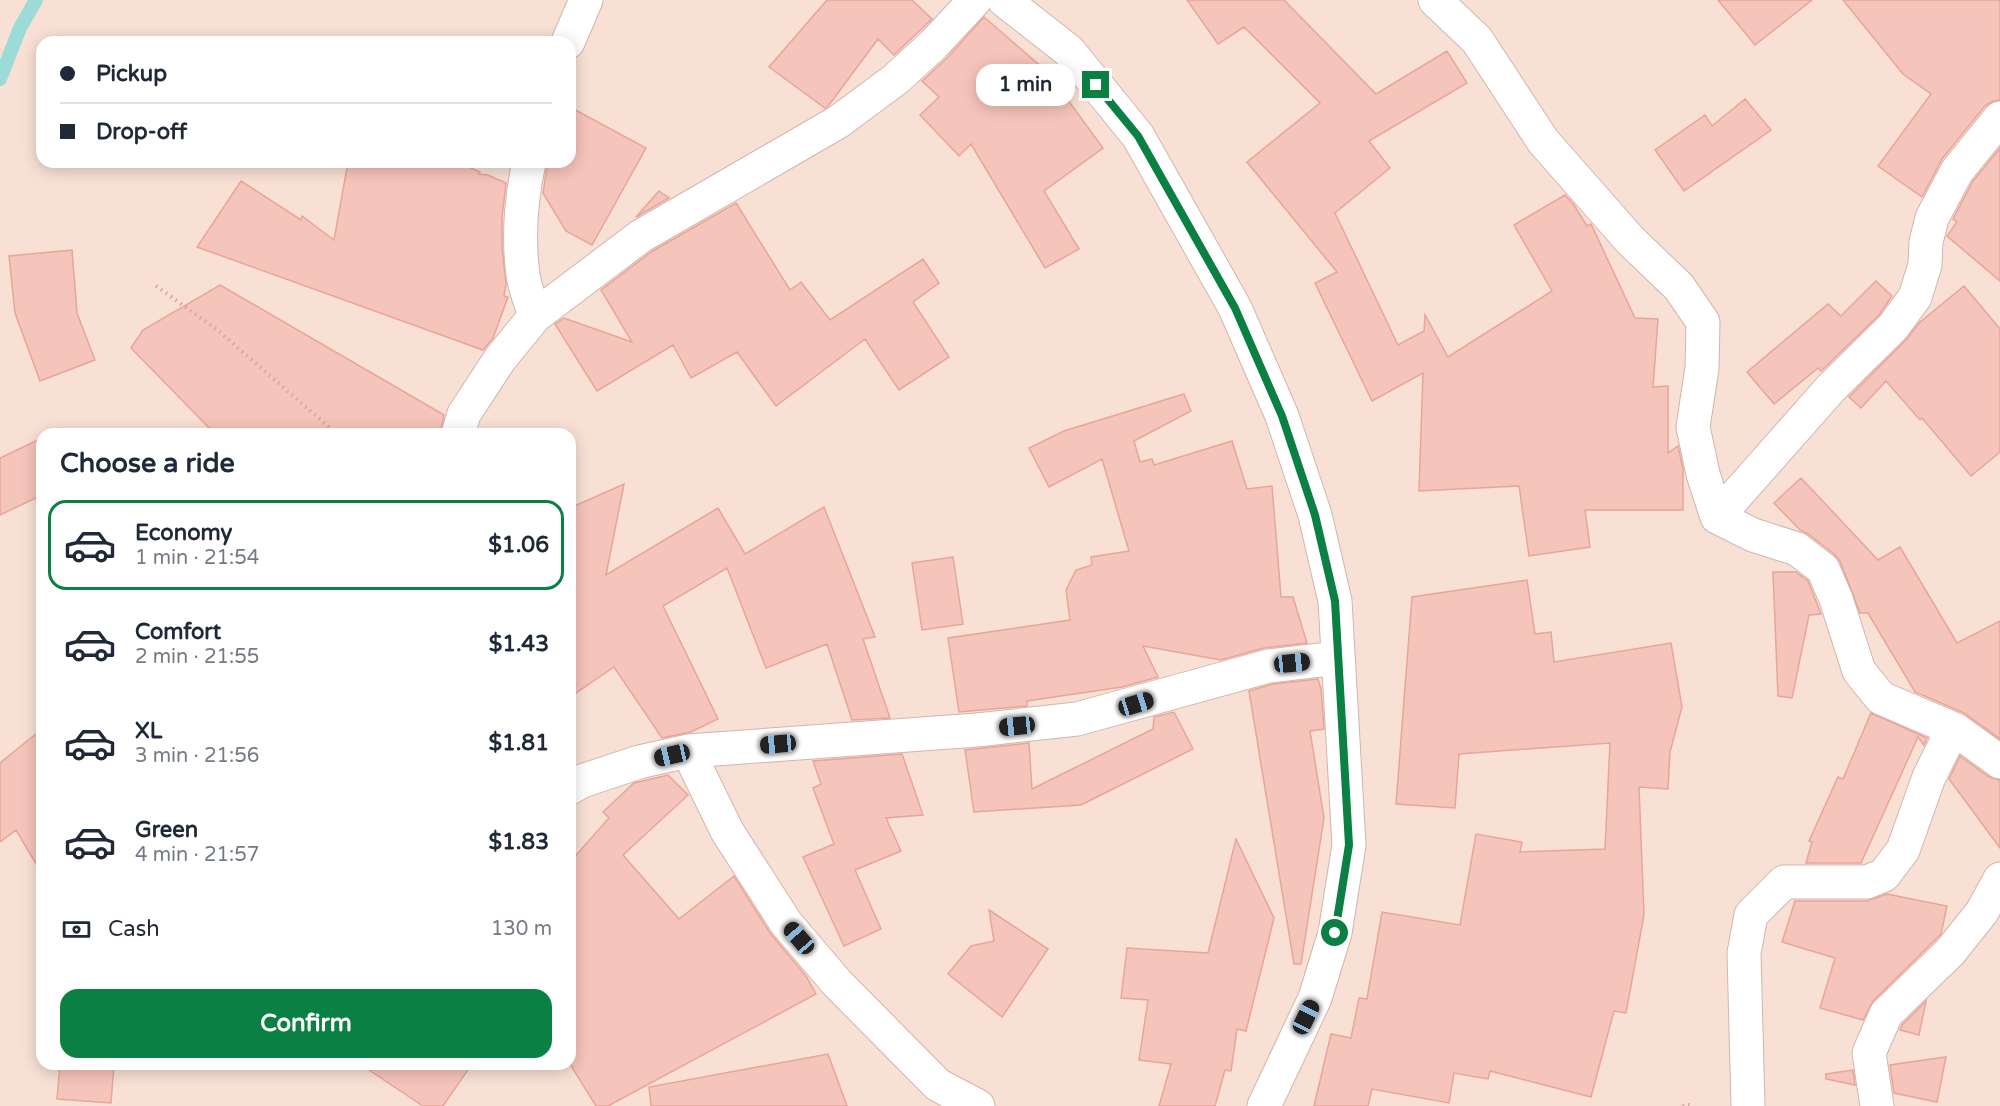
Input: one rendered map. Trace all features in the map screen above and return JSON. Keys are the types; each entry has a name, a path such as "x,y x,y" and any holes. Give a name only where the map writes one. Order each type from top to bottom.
{"street":[{"path":"571,36 586,0"},
{"path":"460,428 464,414 500,359 535,316 641,236 838,122 896,78 934,44 975,0"},
{"path":"1004,0 1069,51 1138,136 1235,308 1282,416 1315,515 1335,601 1349,845 1335,933 1315,998 1264,1106"},
{"path":"1435,0 1477,40 1544,141 1630,240 1679,287 1703,322 1702,368 1693,427 1702,474 1717,517 1753,535 1797,549 1823,568 1836,599 1859,671 1881,698 1956,730 2000,762"},
{"path":"1717,517 1831,388 1893,327 1915,297 1925,265 1926,242 1932,218 1957,171 2000,118"},
{"path":"528,168 523,193 521,233 523,278 535,316"},
{"path":"576,776 688,751 977,730 1077,720 1269,666 1338,658"},
{"path":"1748,1106 1744,952 1751,915 1784,882 1868,882 1884,875 1903,850 1929,777 1946,743 1956,730"},
{"path":"688,751 727,831 786,923 837,983 938,1085 978,1106"},
{"path":"1877,1106 1869,1053 1886,1014 1950,952 1982,912 2000,879"}],"path":[{"path":"156,286 216,329 330,428"},
{"path":"1683,1106 1685,1104 1694,1106"}],"shaded area":[{"path":"0,0 2000,0 2000,1106 0,1106"}],"building":[{"path":"827,0 912,0 932,19 894,55 878,39 825,108 769,67"},
{"path":"1187,0 1284,0 1376,94 1447,51 1467,83 1369,141 1390,168 1335,213 1398,345 1424,331 1425,315 1448,357 1552,291 1514,225 1565,195 1587,226 1591,224 1635,318 1658,319 1653,387 1668,386 1668,453 1678,446 1683,469 1683,510 1585,510 1590,547 1529,556 1519,486 1419,491 1423,373 1372,401 1315,283 1337,272 1247,162 1320,103 1244,27 1218,44"},
{"path":"1718,0 1812,0 1755,45"},
{"path":"1843,0 2000,0 2000,100 1985,106 1942,159 1922,197 1878,166 1931,94 1903,74"},
{"path":"984,17 1059,82 1057,85 1103,148 1044,191 1079,249 1045,268 971,144 959,156 920,115 939,97 922,81 948,57"},
{"path":"1745,99 1771,130 1684,191 1655,150 1705,115 1712,126"},
{"path":"576,110 646,148 592,245 566,231 543,193 547,168 576,168"},
{"path":"2000,148 2000,281 1947,236 1957,222 1953,219 1973,181"},
{"path":"347,168 471,168 480,172 479,174 488,175 506,183 502,217 502,247 506,284 504,296 508,297 493,338 483,350 197,247 241,181 301,220 302,216 334,240"},
{"path":"659,191 669,198 636,217"},
{"path":"736,203 790,290 801,282 830,320 923,259 939,283 913,302 949,357 899,390 865,339 776,406 737,352 691,378 673,345 597,391 555,324 564,318 632,342 601,290 651,252"},
{"path":"72,250 77,313 95,360 40,381 15,313 9,256"},
{"path":"1876,281 1892,296 1879,315 1821,371 1818,368 1774,404 1747,372 1828,304 1841,316"},
{"path":"220,285 444,415 441,428 209,428 131,348 143,330"},
{"path":"1964,286 2000,329 2000,452 1971,476 1922,418 1920,420 1886,381 1861,408 1849,397 1906,340 1919,323"},
{"path":"1184,394 1191,411 1134,441 1140,462 1152,459 1154,465 1232,441 1247,489 1272,486 1281,597 1293,597 1307,643 1264,648 1221,660 1143,646 1158,677 1122,687 1027,701 1027,706 959,712 948,638 1070,620 1066,590 1076,570 1092,565 1091,557 1129,551 1102,459 1049,487 1029,448 1064,431"},
{"path":"36,441 36,498 0,515 0,458"},
{"path":"1801,478 1878,560 1900,547 1957,643 2000,621 2000,739 1964,713 1915,692 1868,613 1860,613 1840,561 1834,554 1800,530 1774,503"},
{"path":"624,484 606,575 718,508 745,554 824,507 875,637 863,639 890,718 852,720 827,644 766,668 727,568 663,606 718,719 691,732 662,738 614,667 576,693 576,505"},
{"path":"953,557 963,624 922,630 912,563"},
{"path":"1773,572 1796,572 1808,581 1821,614 1809,615 1792,698 1778,696"},
{"path":"1527,580 1535,634 1551,632 1554,662 1671,643 1682,707 1670,752 1668,789 1639,787 1644,915 1626,1013 1614,1011 1591,1097 1490,1071 1488,1079 1454,1073 1449,1103 1372,1089 1368,1106 1314,1106 1331,1034 1351,1038 1359,998 1367,999 1382,912 1460,925 1476,834 1522,842 1520,852 1605,849 1610,743 1459,754 1455,808 1396,804 1412,597"},
{"path":"1318,679 1324,729 1310,731 1324,818 1301,964 1294,964 1249,691 1273,684"},
{"path":"1174,712 1193,749 1081,805 974,812 965,750 1029,743 1032,789 1153,729 1154,717"},
{"path":"1871,713 1927,738 1924,745 1918,737 1861,863 1806,863 1812,842 1809,841 1838,777 1843,779"},
{"path":"36,734 36,864 16,830 0,842 0,763"},
{"path":"902,754 923,815 886,818 901,851 855,870 881,929 844,946 803,857 834,844 813,788 821,784 813,761"},
{"path":"1960,756 1989,777 2000,780 2000,848 1949,779"},
{"path":"668,775 688,795 623,855 679,919 734,876 770,933 806,976 816,994 608,1106 596,1106 574,1070 576,1070 576,855 609,818 603,812 634,783"},
{"path":"1236,839 1274,918 1246,1031 1237,1029 1231,1071 1225,1070 1215,1106 1159,1106 1171,1064 1139,1060 1148,1000 1121,998 1127,948 1208,953"},
{"path":"1887,894 1947,906 1941,934 1873,1001 1863,1020 1820,1008 1835,958 1782,942 1795,901 1867,901"},
{"path":"989,910 1048,949 1002,1017 948,974 971,946 994,941"},
{"path":"1926,1001 1919,1035 1900,1030 1902,1025"},
{"path":"828,1054 847,1106 651,1106 649,1087"},
{"path":"1946,1057 1937,1102 1894,1093 1890,1065"},
{"path":"59,1070 114,1070 111,1103 57,1099"},
{"path":"369,1070 468,1070 443,1106 423,1106"},
{"path":"1853,1070 1855,1085 1826,1079 1826,1074"}],"waterway":[{"path":"0,79 20,28 36,0"}],"route":[{"path":"1096,85 1138,136 1235,308 1282,416 1315,515 1335,601 1349,845 1335,933"}]}
